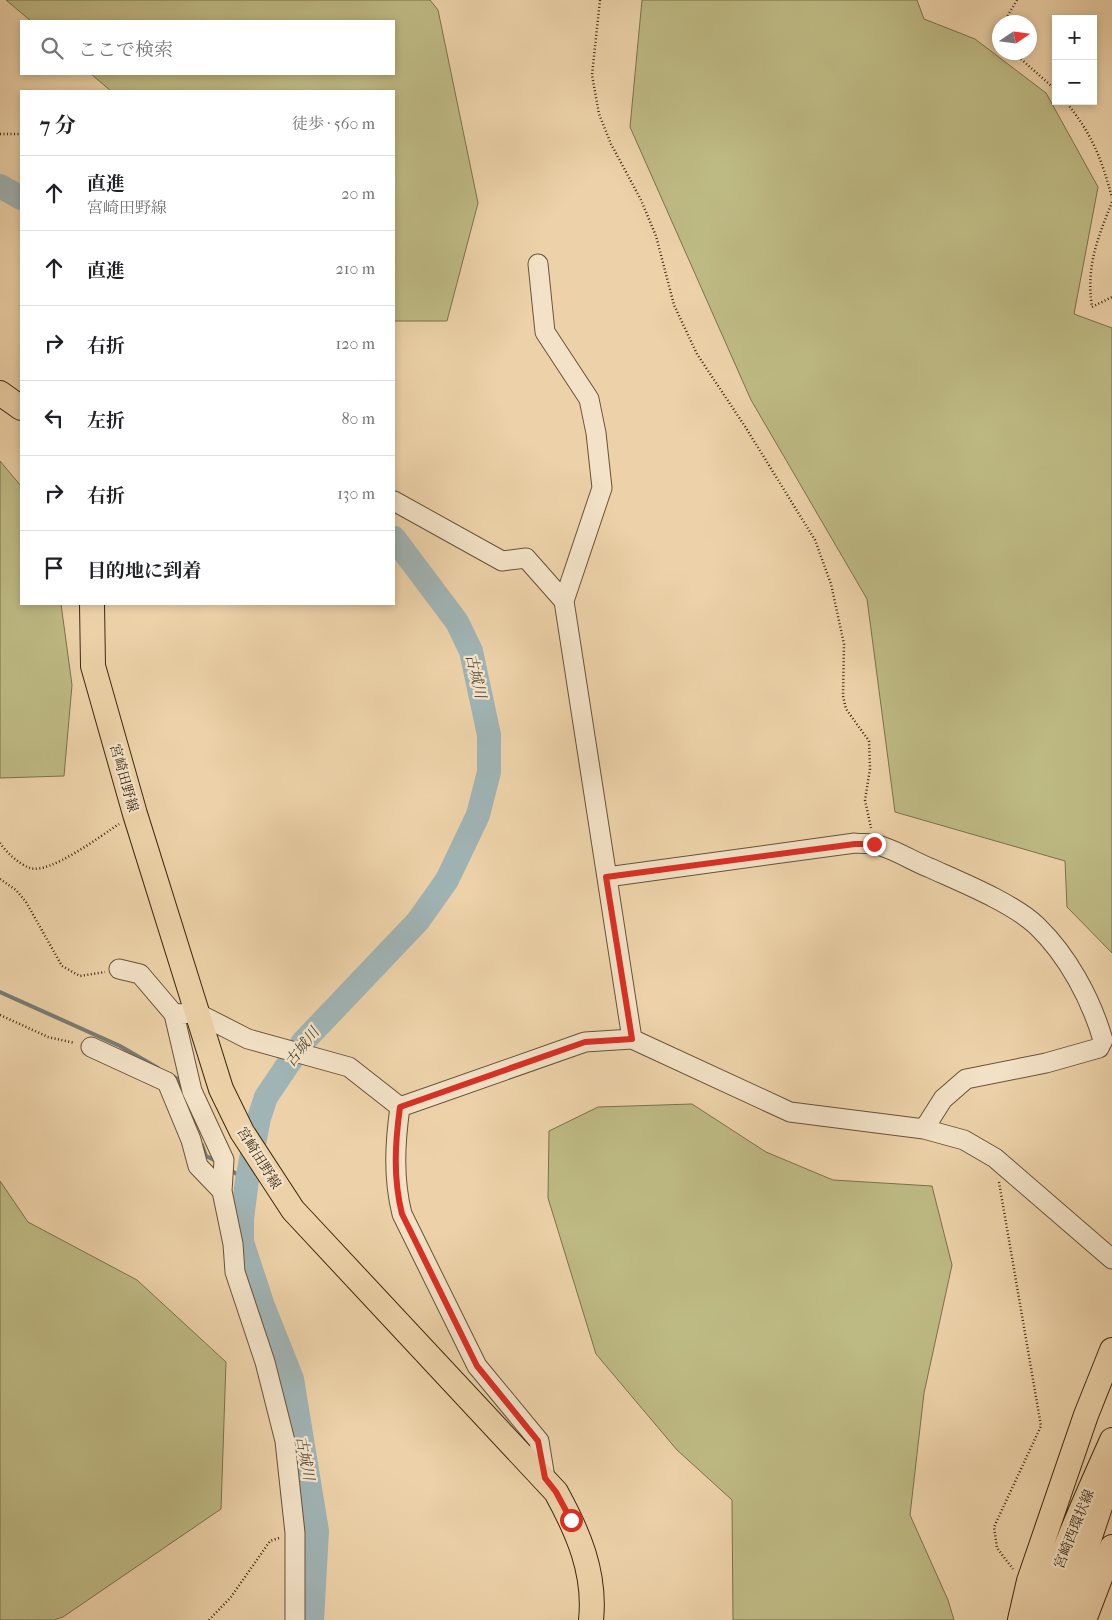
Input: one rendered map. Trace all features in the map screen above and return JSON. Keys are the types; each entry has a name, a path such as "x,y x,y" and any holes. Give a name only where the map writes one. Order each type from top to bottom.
{"main road":[{"path":"0,393 20,407"},
{"name":"宮崎田野線","path":"92,605 93,666 135,814 185,1013 242,1132 267,1173 293,1210 545,1478 556,1492 571,1520 589,1567 593,1602 591,1620"},
{"path":"1020,1620 1029,1580 1086,1415 1112,1350"},
{"name":"宮崎西環状線","path":"1042,1620 1078,1517 1112,1440"},
{"name":"宮崎西環状線","path":"1062,1620 1101,1504 1112,1481"},
{"path":"1084,1620 1112,1547"}],"street":[{"path":"538,264 545,332 589,399 596,433 602,488 564,601 632,1039"},
{"path":"395,502 502,561 526,558 564,601"},
{"path":"606,877 855,844 874,844 957,880 1010,908 1036,925 1060,953 1078,982 1098,1022 1103,1040 1099,1048 966,1079 943,1099 924,1129"},
{"path":"119,969 140,974 185,1013 274,1048 349,1067 400,1107"},
{"path":"185,1013 192,1091 224,1160 222,1192 233,1244 235,1272 265,1362 286,1441 295,1533 295,1620"},
{"path":"400,1107 585,1042 632,1039 790,1112 924,1129 964,1140 995,1158 1112,1259"},
{"path":"91,1047 167,1082 191,1140 198,1166 222,1192"},
{"path":"400,1107 396,1135 396,1189 402,1214 477,1366 538,1441 545,1478"}],"path":[{"path":"600,0 592,75 599,114 611,144 641,200 656,236 674,306 697,354 746,428 814,540 831,584 844,644 844,702 846,709 869,741 870,769 866,800 874,844"},
{"path":"1008,15 1017,0"},
{"path":"1022,60 1052,86"},
{"path":"1068,105 1083,122 1102,160 1112,198"},
{"path":"0,134 20,134"},
{"path":"1112,202 1094,247 1090,288 1092,307 1112,297"},
{"path":"0,843 18,862 32,869 55,865 135,814"},
{"path":"0,879 16,890 26,902 62,966 80,976 119,969"},
{"path":"0,1015 48,1037 91,1047"},
{"path":"995,1158 1041,1426 994,1528 997,1548 1016,1572"},
{"path":"209,1620 231,1597 270,1541 295,1533"}],"shaded area":[{"path":"6,0 430,0 438,10 478,203 447,321 395,321 395,90 110,90 92,75 395,75 395,20 30,20"},
{"path":"642,0 917,0 924,19 975,39 992,52 992,60 1003,60 1046,93 1098,187 1074,314 1112,328 1112,953 1067,907 1065,861 895,812 867,599 751,400 630,127"},
{"path":"0,461 20,485 20,605 61,605 72,685 64,776 0,778"},
{"path":"692,1104 766,1152 833,1180 932,1186 952,1265 924,1393 910,1515 948,1600 954,1620 733,1620 732,1500 677,1450 596,1354 548,1198 549,1131 598,1107"},
{"path":"0,1181 28,1222 137,1280 226,1362 221,1509 63,1617 54,1620 0,1620"}],"waterway":[{"name":"古城川","path":"0,186 20,197"},
{"name":"古城川","path":"312,1620 317,1531 292,1379 263,1306 242,1242 242,1219 247,1180 259,1118 266,1097 303,1042 418,921 447,880 478,815 489,772 489,735 471,651 457,622 395,539"},
{"path":"0,992 120,1046 158,1068"},
{"path":"172,1076 176,1078 182,1094"},
{"path":"202,1145 206,1156 218,1162"},
{"path":"230,1170 247,1180"}],"route":[{"path":"571,1520 556,1492 545,1478 538,1441 477,1366 449,1314 402,1214 396,1189 396,1135 400,1107 585,1042 632,1039 606,877 855,844 874,844"}]}
